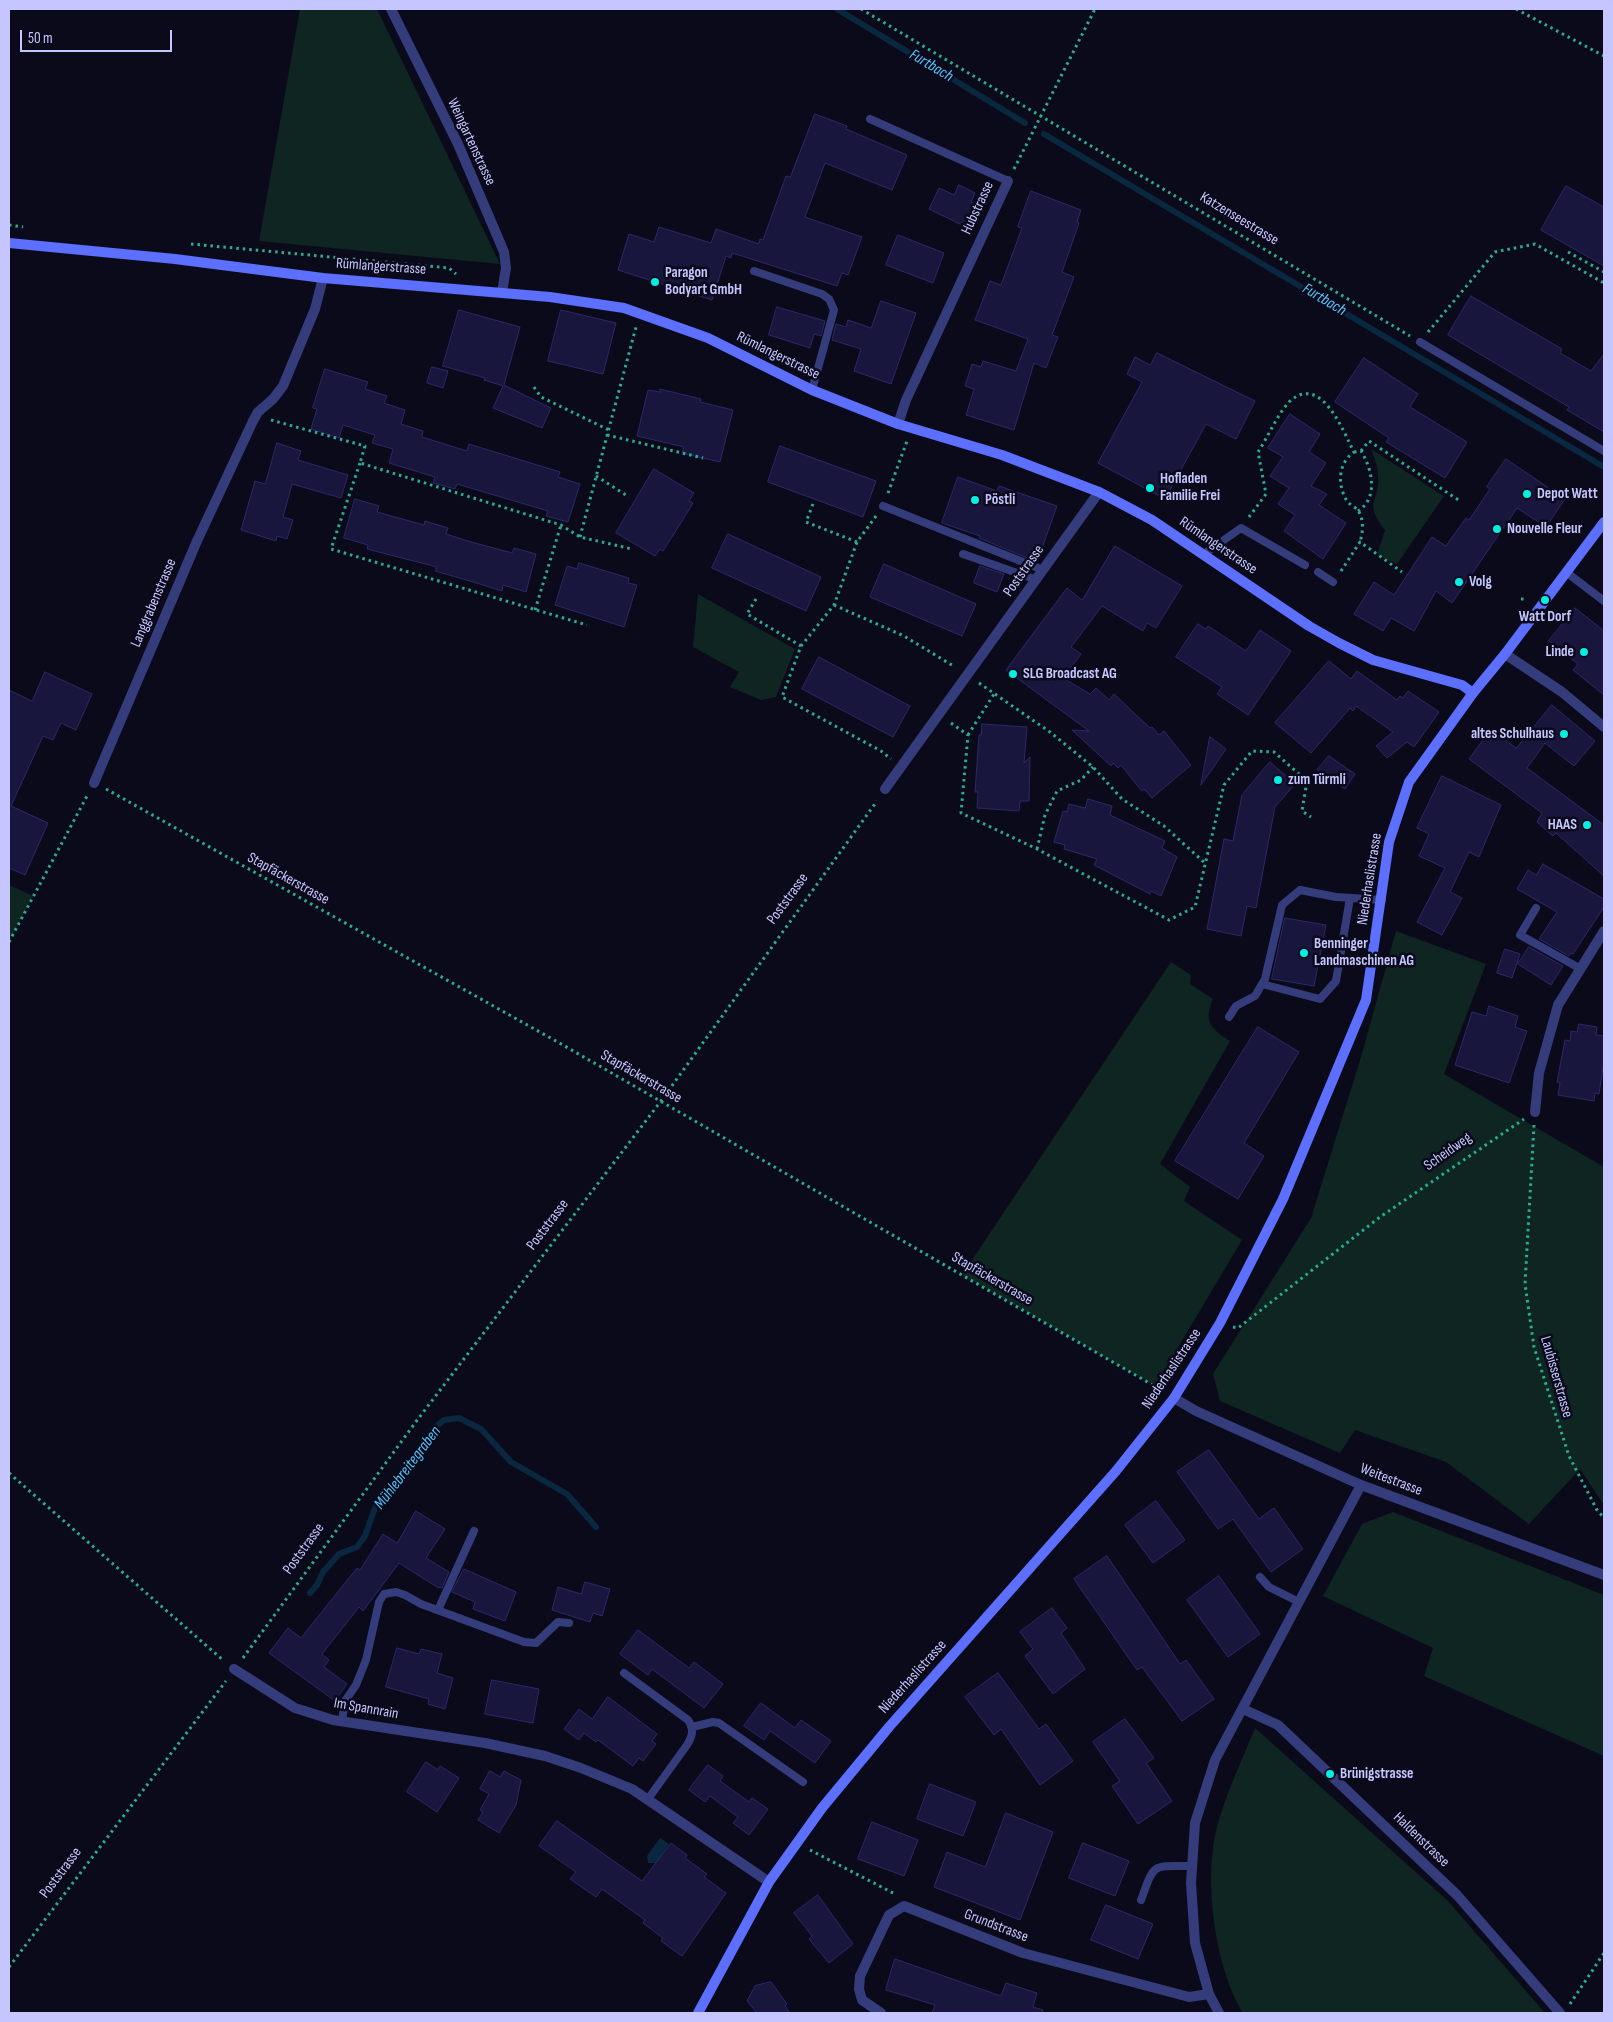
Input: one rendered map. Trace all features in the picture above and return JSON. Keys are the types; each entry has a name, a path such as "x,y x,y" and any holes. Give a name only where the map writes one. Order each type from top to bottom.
{"street":[{"name":"Weingartenstrasse","path":"391,9 458,144 504,252 506,268 502,292"},
{"name":"Hubstrasse","path":"898,424 906,400 1008,181"},
{"name":"Rümlangerstrasse","path":"9,243 175,259 323,278 474,289 594,302 648,315 708,338 812,390 898,424 1002,455 1099,492 1152,520 1309,626 1339,643 1373,660 1462,684 1473,693"},
{"name":"Langgrabenstrasse","path":"94,782 197,541 258,412 273,399 283,386 315,309 323,278"},
{"name":"Poststrasse","path":"886,789 1099,492"},
{"name":"Niederhaslistrasse","path":"698,2013 769,1882 798,1840 889,1727 1116,1471 1174,1398 1220,1323 1283,1199 1366,1000 1389,842 1409,782 1473,693 1505,654 1604,522"},
{"path":"1505,654 1562,692 1604,727"},
{"path":"1535,1112 1540,1073 1558,1005 1604,931"},
{"name":"Weitestrasse","path":"1174,1398 1196,1411 1361,1485 1604,1574"},
{"path":"1219,2013 1209,1994 1195,1943 1191,1883 1195,1823 1215,1760 1361,1485"},
{"name":"Im Spannrain","path":"234,1670 295,1708 342,1721 485,1743 545,1756 607,1778 632,1789 648,1799 769,1882"},
{"name":"Haldenstrasse","path":"1243,1709 1278,1726 1450,1888 1564,2011"},
{"path":"880,2013 862,2000 859,1989 860,1976 889,1915 904,1906"},
{"name":"Grundstrasse","path":"904,1906 998,1944 1041,1958 1189,1998 1209,1994"}],"lane":[{"path":"870,119 1008,181"},
{"path":"754,271 822,294 828,298 834,310 812,390"},
{"path":"1420,342 1604,451"},
{"path":"883,506 1043,570"},
{"path":"1204,554 1241,528 1305,564"},
{"path":"964,554 1037,580"},
{"path":"1318,572 1333,582"},
{"path":"1566,572 1604,601"},
{"path":"1229,1017 1236,1006 1255,996 1265,979 1282,905 1300,890 1350,898 1382,900"},
{"path":"1262,984 1320,999 1336,981 1350,898"},
{"path":"1536,908 1520,935 1581,969"},
{"path":"438,1610 474,1531"},
{"path":"1260,1577 1269,1587 1298,1602"},
{"path":"342,1721 345,1701 356,1685 366,1660 378,1602 384,1594 396,1592 524,1642 536,1643 558,1622 569,1623"},
{"path":"624,1673 688,1720 692,1727 692,1737 688,1745 648,1799"},
{"path":"692,1727 713,1722 718,1723 803,1782"},
{"path":"1141,1900 1153,1870 1158,1867 1192,1866"}],"path":[{"name":"Katzenseestrasse","path":"861,9 1420,342"},
{"name":"Hubstrasse","path":"1008,181 1039,116 1095,9"},
{"path":"1516,9 1604,56"},
{"path":"9,225 27,228"},
{"path":"182,243 449,268 474,289"},
{"path":"1420,342 1494,252 1535,244 1604,283"},
{"path":"1568,252 1604,272"},
{"path":"580,537 636,326"},
{"path":"534,387 541,397 609,430"},
{"path":"1241,528 1266,494 1258,452 1288,404 1297,396 1309,395 1320,397 1331,408 1354,452"},
{"path":"258,412 266,419 365,446 331,549 587,625"},
{"path":"607,435 703,458"},
{"path":"901,767 881,751 782,697 802,646 834,605 857,542 883,506 908,440"},
{"path":"1333,582 1360,542 1363,524 1358,511 1348,502 1341,488 1341,473 1345,458 1354,452 1361,451 1369,441 1460,501"},
{"path":"1358,511 1368,501 1372,474 1361,451"},
{"path":"360,463 561,525 580,537 632,549"},
{"path":"596,476 629,496"},
{"path":"813,504 806,522 857,542"},
{"path":"535,610 561,525"},
{"path":"1360,542 1402,572"},
{"path":"756,598 746,614 802,646"},
{"path":"834,605 904,636 967,674 1050,732 1094,768 1122,799 1164,826 1206,864"},
{"path":"994,694 968,735 961,813 1037,850 1169,920 1196,907 1224,786 1252,751 1274,752 1307,781 1302,811 1312,817"},
{"path":"938,714 968,735"},
{"path":"1037,850 1045,815 1057,791 1081,780 1094,768"},
{"path":"9,942 94,782"},
{"name":"Stapfäckerstrasse","path":"94,782 661,1101 1174,1398"},
{"name":"Poststrasse","path":"9,1967 234,1670 418,1419 661,1101 886,789"},
{"name":"Scheidweg","path":"1220,1323 1238,1328 1380,1217 1535,1112"},
{"name":"Laubisserstrasse","path":"1535,1112 1525,1284 1534,1347 1569,1456 1598,1512 1604,1517"},
{"path":"9,1473 234,1670"},
{"path":"798,1840 811,1851 902,1898 904,1906"},
{"path":"1564,2011 1604,1952"}],"green space":[{"path":"300,9 377,9 500,264 259,241"},
{"path":"1371,449 1444,496 1397,564 1377,555 1385,530 1378,520 1373,507 1378,475 1377,465"},
{"path":"698,594 795,649 776,697 761,700 730,687 739,672 693,647"},
{"path":"9,885 33,896 9,942"},
{"path":"1396,931 1486,964 1444,1074 1604,1167 1604,1505 1580,1469 1529,1524 1446,1462 1355,1430 1340,1453 1220,1401 1213,1374 1311,1218 1361,1057"},
{"path":"1171,962 1191,975 1190,984 1213,999 1209,1014 1211,1024 1218,1033 1230,1041 1160,1164 1190,1187 1184,1201 1242,1240 1155,1386 962,1275"},
{"path":"1393,1512 1604,1595 1604,1756 1424,1676 1433,1648 1323,1596 1362,1524"},
{"path":"1255,1728 1448,1901 1545,2013 1243,2013 1233,1993 1218,1945 1211,1892 1212,1866 1214,1842 1219,1820 1231,1785"}],"water":[{"path":"660,1838 669,1844 656,1863 648,1863 647,1856"}],"building":[{"path":"815,114 847,126 846,129 907,155 892,190 825,163 805,217 862,237 848,275 842,273 837,286 732,253 731,258 726,256 712,300 618,270 629,234 654,242 659,227 711,243 716,229 759,244 760,239 763,240 786,176 790,177"},
{"path":"959,185 975,193 971,202 976,204 966,227 929,209 939,188 954,195"},
{"path":"1566,186 1604,207 1604,266 1541,230"},
{"path":"1031,191 1081,210 1077,222 1079,223 1062,272 1074,277 1052,335 1058,337 1046,368 1034,363 1014,430 966,415 974,389 965,386 972,364 981,367 983,361 1016,371 1028,339 975,320 990,281 1001,285 1022,228 1018,227"},
{"path":"898,235 944,253 933,283 886,265"},
{"path":"1471,296 1562,349 1560,353 1591,371 1604,354 1604,432 1567,410 1569,407 1448,335"},
{"path":"881,301 916,313 891,384 854,371 861,349 832,340 836,324 846,327 848,320 871,328"},
{"path":"777,307 825,321 821,336 814,334 810,348 769,335"},
{"path":"459,310 520,327 504,385 551,408 542,428 493,408 503,386 484,380 485,378 443,366"},
{"path":"561,310 616,323 603,374 548,361"},
{"path":"1157,353 1255,401 1236,439 1206,424 1165,499 1098,463 1142,382 1127,374 1135,357 1150,365"},
{"path":"1364,358 1418,394 1410,407 1467,442 1445,478 1386,442 1389,438 1335,402"},
{"path":"432,367 448,371 443,388 427,383"},
{"path":"325,369 368,382 365,389 387,396 384,403 405,410 401,424 423,431 422,437 467,451 469,444 560,472 558,477 580,484 568,522 546,516 548,511 457,484 455,489 433,483 435,477 389,463 393,449 372,443 375,435 343,425 339,438 311,429 317,409 313,408"},
{"path":"660,389 701,399 700,402 733,410 720,462 682,453 684,447 637,436 648,390 660,392"},
{"path":"1290,414 1320,434 1309,452 1326,463 1311,486 1327,494 1319,505 1346,523 1323,559 1284,531 1295,515 1278,504 1289,488 1270,476 1283,457 1268,448"},
{"path":"277,443 301,451 298,460 348,475 341,498 292,484 283,517 293,520 287,539 277,536 276,541 241,530 255,481 265,484"},
{"path":"780,446 876,481 863,517 768,482"},
{"path":"1506,459 1565,499 1546,527 1517,508 1452,603 1436,591 1414,631 1391,618 1383,631 1354,614 1374,582 1394,595 1432,537 1446,546 1466,518 1469,520 1490,489 1487,487"},
{"path":"654,469 694,493 689,501 693,503 682,521 663,551 660,549 655,556 616,533"},
{"path":"958,477 997,491 999,486 1057,506 1037,562 979,538 980,536 942,523"},
{"path":"355,499 379,506 377,512 424,525 425,521 448,528 446,534 468,541 512,553 514,548 536,554 526,592 503,585 502,591 435,571 437,567 367,549 368,545 344,538"},
{"path":"728,534 821,577 806,611 712,568"},
{"path":"1115,546 1182,586 1156,628 1147,623 1143,631 1102,606 1071,647 1081,654 1063,678 1090,694 1096,688 1109,700 1114,694 1159,735 1164,731 1191,765 1152,798 1145,790 1141,790 1121,765 1118,768 1113,763 1111,766 1072,730 1089,731 1006,670 1067,588 1082,600"},
{"path":"579,563 629,578 628,583 637,585 624,627 555,605 567,566 577,569"},
{"path":"884,564 976,604 962,636 870,597"},
{"path":"980,566 1004,574 997,592 974,583"},
{"name":"Linde","path":"1575,608 1604,631 1604,695 1573,670 1578,664 1549,641"},
{"path":"1198,624 1206,629 1208,626 1246,651 1260,630 1291,651 1248,715 1217,694 1222,687 1176,657"},
{"path":"819,657 910,706 893,737 802,689"},
{"path":"1329,661 1351,679 1357,671 1397,700 1400,696 1403,698 1408,691 1439,712 1414,747 1407,742 1387,758 1376,746 1393,732 1356,706 1353,711 1350,708 1311,753 1275,723"},
{"path":"45,672 92,694 76,730 61,723 53,740 43,736 11,806 48,823 25,875 9,868 9,690 32,701"},
{"path":"1552,705 1595,741 1574,766 1545,743 1527,768 1604,825 1604,876 1556,833 1553,836 1537,822 1542,813 1469,759 1491,729 1516,748"},
{"path":"982,724 1027,727 1024,763 1030,757 1029,801 1020,801 1019,811 977,808 978,792 975,792 979,735 981,735"},
{"path":"1210,737 1226,749 1201,785"},
{"path":"1329,756 1355,774 1345,789 1317,770"},
{"path":"1270,762 1295,784 1275,807 1256,908 1247,906 1241,936 1207,929 1224,839 1233,841 1242,795"},
{"path":"1442,776 1501,805 1479,857 1469,852 1450,892 1462,898 1442,935 1417,922 1445,868 1419,856 1429,834 1417,828"},
{"path":"1088,799 1112,806 1110,815 1165,841 1162,848 1177,857 1161,896 1151,891 1150,894 1094,865 1097,859 1064,849 1065,845 1054,842 1063,811 1067,812 1069,804 1085,808"},
{"path":"1543,864 1604,899 1604,907 1573,954 1571,953 1569,956 1539,939 1557,912 1517,889 1528,870 1536,875"},
{"path":"1285,918 1326,925 1314,986 1272,979"},
{"path":"1529,947 1563,966 1551,985 1518,964"},
{"path":"1505,949 1520,954 1512,978 1497,973"},
{"path":"1489,1006 1518,1016 1515,1027 1527,1031 1509,1083 1455,1065 1472,1012 1486,1016"},
{"path":"1579,1024 1597,1027 1596,1035 1604,1036 1604,1061 1599,1094 1595,1093 1594,1101 1558,1095 1560,1083 1557,1082 1565,1040 1570,1041 1571,1031 1577,1032"},
{"path":"1258,1027 1299,1052 1244,1143 1264,1156 1238,1199 1175,1161"},
{"path":"1209,1450 1259,1519 1274,1508 1303,1549 1271,1572 1233,1519 1218,1529 1177,1472"},
{"path":"1156,1501 1185,1540 1153,1563 1125,1525"},
{"path":"416,1511 445,1529 426,1558 449,1572 442,1588 437,1587 399,1563 363,1611 359,1607 322,1654 329,1660 324,1667 347,1684 335,1701 269,1653 288,1628 301,1638 357,1568 360,1570 383,1534 397,1543"},
{"path":"1107,1556 1180,1664 1186,1660 1214,1699 1182,1721 1142,1667 1137,1670 1074,1579"},
{"path":"464,1569 516,1592 505,1621 473,1609 475,1602 452,1592"},
{"path":"1219,1576 1260,1634 1228,1657 1187,1600"},
{"path":"585,1582 610,1589 602,1616 593,1613 590,1622 552,1610 558,1587 581,1594"},
{"path":"1052,1608 1067,1628 1061,1633 1085,1669 1053,1694 1025,1656 1033,1649 1020,1632"},
{"path":"638,1630 689,1668 694,1662 723,1684 704,1708 652,1669 648,1675 620,1654"},
{"path":"397,1648 419,1654 421,1649 442,1654 437,1673 453,1678 445,1709 428,1704 429,1699 386,1687"},
{"path":"998,1673 1039,1729 1046,1724 1073,1761 1040,1785 1001,1729 994,1735 965,1697"},
{"path":"492,1680 539,1689 533,1723 485,1714"},
{"path":"608,1697 657,1734 652,1741 656,1744 643,1761 639,1758 633,1766 598,1740 596,1742 584,1733 579,1740 564,1729 579,1709 592,1719"},
{"path":"761,1703 795,1728 801,1720 831,1741 815,1763 770,1731 764,1740 744,1726"},
{"path":"1125,1719 1154,1758 1146,1763 1172,1801 1138,1824 1112,1786 1120,1781 1093,1742"},
{"path":"426,1762 438,1770 440,1766 459,1778 437,1812 407,1792"},
{"path":"708,1765 723,1776 720,1781 749,1802 752,1798 768,1809 749,1835 733,1823 738,1817 710,1796 705,1802 689,1790"},
{"path":"490,1771 500,1777 504,1771 521,1780 516,1805 499,1833 478,1820 483,1812 480,1810 489,1794 480,1789"},
{"path":"930,1784 976,1802 963,1836 917,1819"},
{"path":"1006,1813 1053,1832 1020,1920 934,1887 947,1852 985,1867"},
{"path":"557,1821 642,1881 671,1843 687,1855 685,1858 707,1874 704,1877 726,1893 682,1956 661,1941 663,1938 643,1923 645,1920 602,1889 596,1897 570,1879 576,1872 539,1846"},
{"path":"872,1822 918,1840 904,1876 858,1859"},
{"path":"1083,1843 1129,1861 1115,1896 1069,1878"},
{"path":"818,1895 853,1944 829,1963 809,1939 812,1936 794,1913"},
{"path":"1106,1905 1153,1924 1138,1959 1091,1940"},
{"path":"895,1959 1001,1996 1006,1983 1037,1993 1033,2007 1043,2010 1042,2013 932,2013 935,2005 886,1990"},
{"path":"771,1982 787,2004 785,2006 790,2013 757,2013 747,2001 755,1986"}],"waterway":[{"name":"Furtbach","path":"837,9 1025,123"},
{"name":"Furtbach","path":"1044,134 1604,467"},
{"name":"Mühlebreitegraben","path":"310,1593 317,1585 323,1572 339,1554 357,1547 365,1536 376,1505 392,1489 418,1454 432,1430 444,1420 459,1418 481,1429 511,1462 567,1494 596,1527"}],"place":[{"name":"Paragon Bodyart GmbH","path":"655,282"},
{"name":"Hofladen Familie Frei","path":"1150,488"},
{"name":"Depot Watt","path":"1527,494"},
{"name":"Pöstli","path":"975,500"},
{"name":"Nouvelle Fleur","path":"1497,529"},
{"name":"Volg","path":"1459,582"},
{"name":"Watt Dorf","path":"1545,600"},
{"name":"Linde","path":"1584,652"},
{"name":"SLG Broadcast AG","path":"1013,674"},
{"name":"altes Schulhaus","path":"1564,734"},
{"name":"zum Türmli","path":"1278,780"},
{"name":"HAAS","path":"1587,825"},
{"name":"Benninger Landmaschinen AG","path":"1304,953"},
{"name":"Brünigstrasse","path":"1330,1774"}]}
